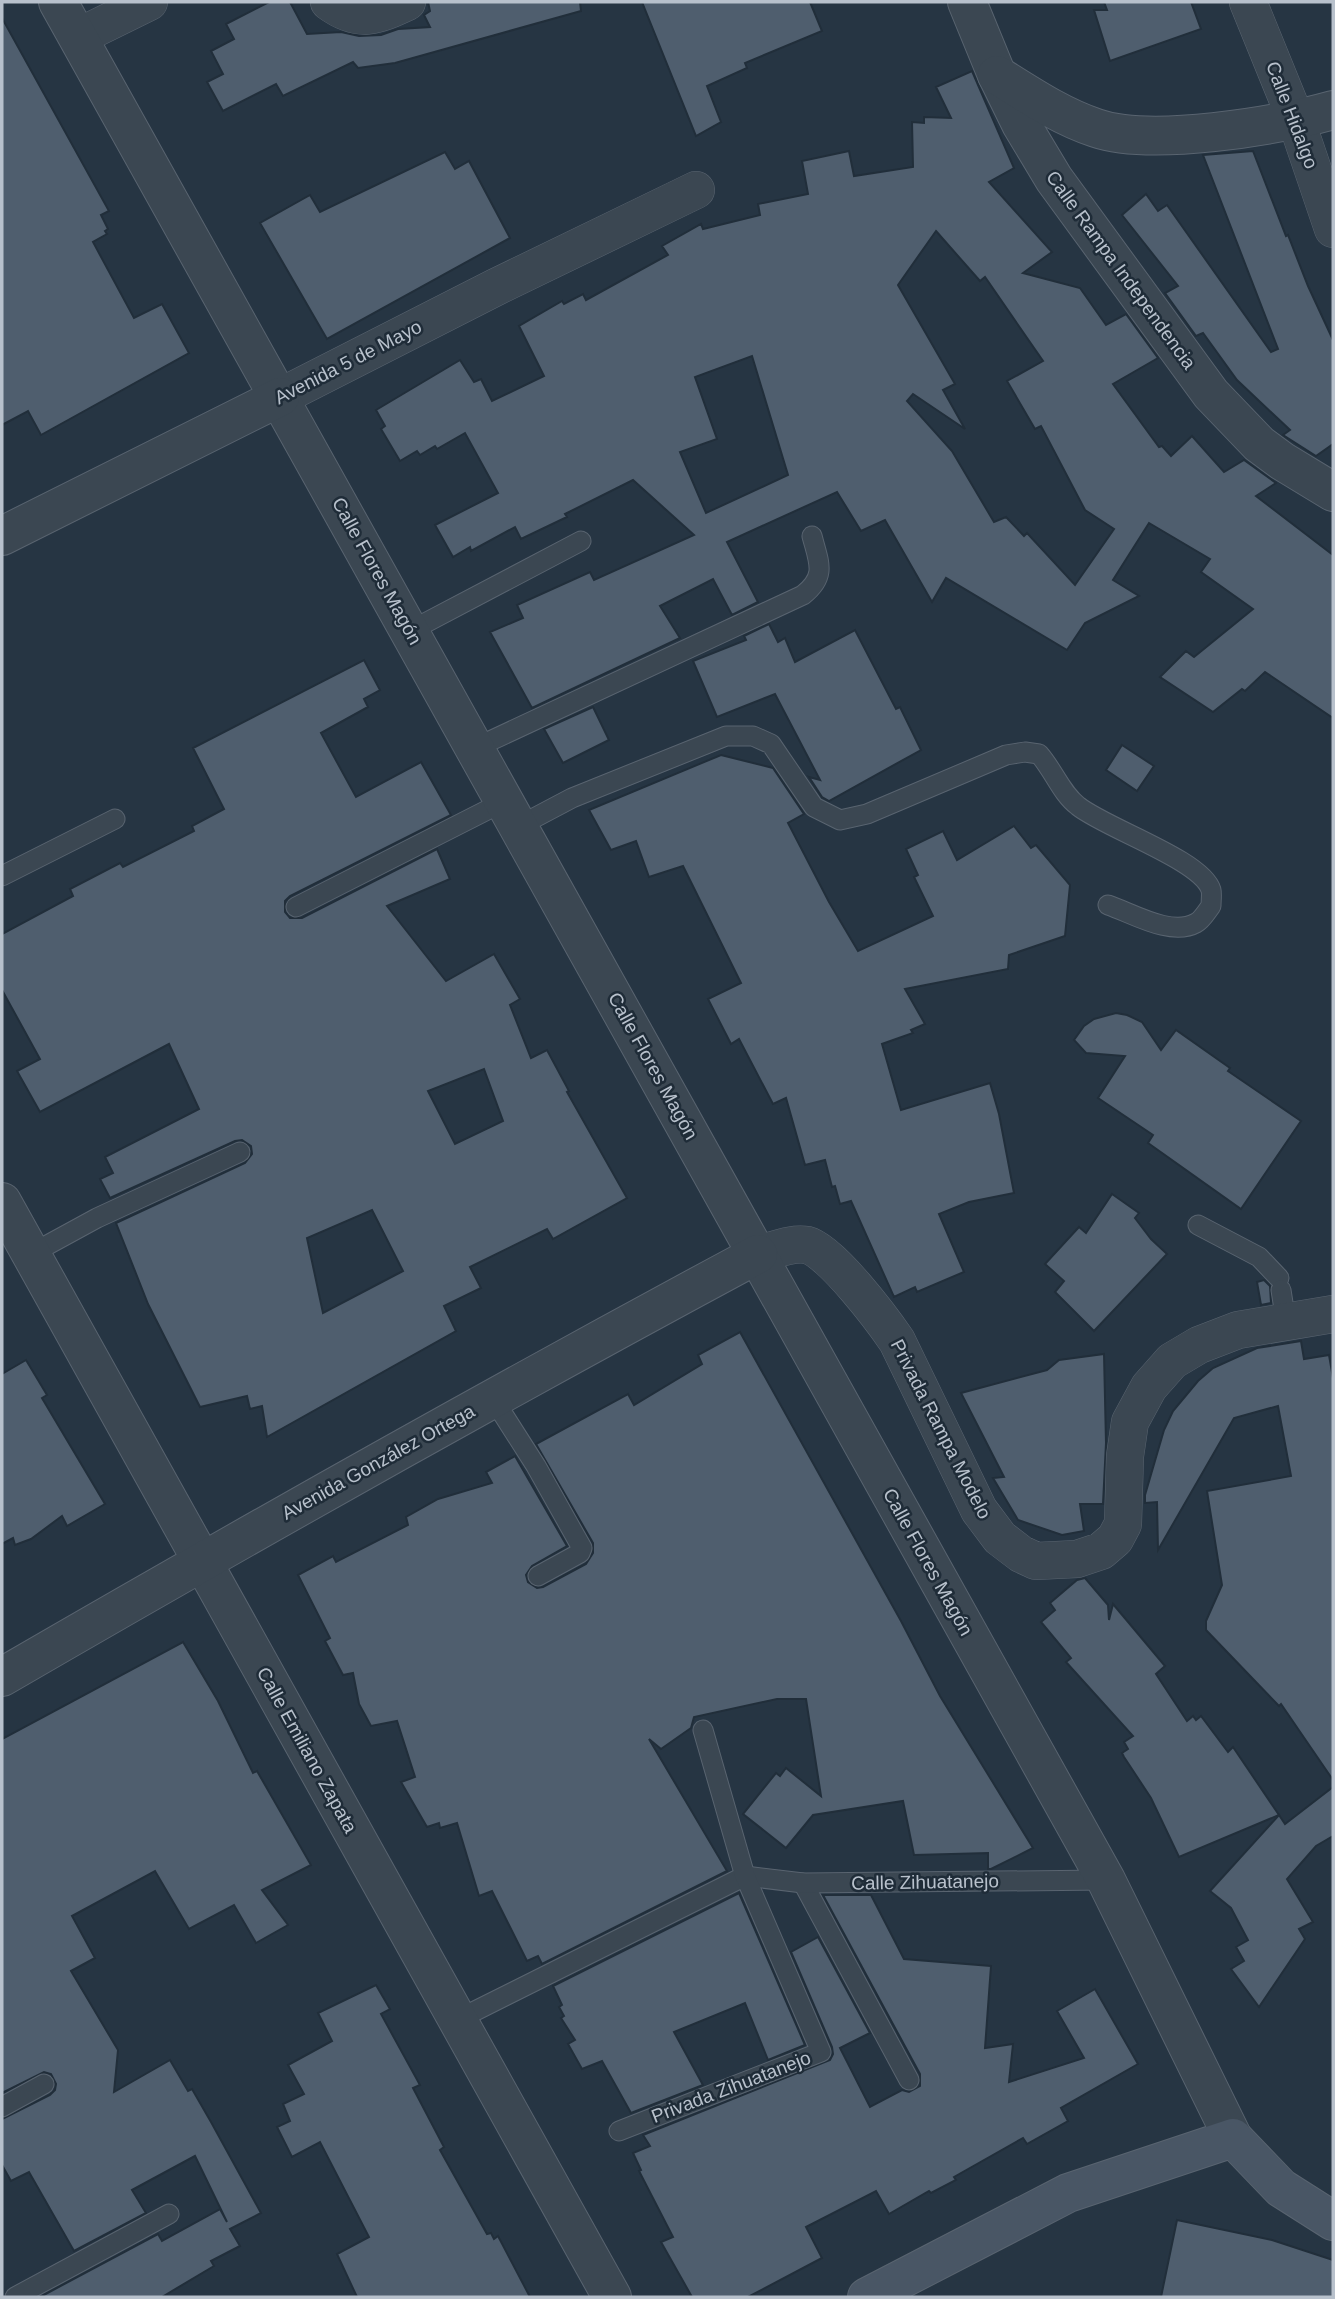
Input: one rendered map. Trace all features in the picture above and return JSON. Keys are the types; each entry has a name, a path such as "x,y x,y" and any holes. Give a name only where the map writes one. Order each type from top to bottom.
{"main road":[{"path":"867,2297 1068,2193 1233,2138 1281,2188 1333,2221"}],"street":[{"path":"72,13 149,2"},
{"path":"329,2 360,17 380,14 407,2"},
{"name":"Calle Rampa Independencia","path":"968,2 997,75 1021,124 1054,179 1211,394 1259,444 1333,492"},
{"name":"Calle Hidalgo","path":"1248,2 1296,120 1333,229"},
{"name":"Calle Flores Magón","path":"72,13 280,397 1106,1880 1233,2138"},
{"path":"997,75 1056,112 1099,129 1145,135 1198,133 1296,120 1333,110"},
{"name":"Avenida 5 de Mayo","path":"2,536 496,287 696,190"},
{"name":"Calle Emiliano Zapata","path":"2,1202 612,2297"},
{"name":"Privada Rampa Modelo","path":"758,1254 806,1245 826,1256 884,1322 897,1341 979,1510 1000,1538 1036,1562 1077,1559 1101,1551 1115,1539 1123,1524 1129,1422 1149,1387 1172,1361 1199,1345 1238,1330 1282,1297 1333,1314"},
{"name":"Avenida González Ortega","path":"2,1677 492,1397 758,1254"}],"lane":[{"path":"475,748 803,595 815,586 821,570 812,536"},
{"path":"410,631 581,541"},
{"path":"296,907 512,814 572,798 726,736 753,736 771,744 814,807 840,820 867,814 1006,755 1025,752 1039,754 1050,767 1063,791 1079,807 1195,869 1211,888 1212,906 1197,922 1182,927 1164,925 1108,905"},
{"path":"2,876 115,819"},
{"path":"30,1254 97,1218 240,1152"},
{"path":"1198,1224 1259,1257 1282,1297"},
{"path":"492,1397 536,1466 582,1548 580,1553 538,1576"},
{"path":"457,2020 744,1876 703,1730"},
{"name":"Calle Zihuatanejo","path":"744,1876 803,1883 1106,1880"},
{"name":"Privada Zihuatanejo","path":"619,2131 821,2052 744,1876"},
{"path":"803,1883 909,2080"},
{"path":"2,2107 44,2084"},
{"path":"15,2297 169,2214"}],"building":[{"path":"269,2 290,2 307,34 341,32 359,36 430,27 424,15 430,11 428,2 580,2 581,11 395,63 358,68 353,62 283,96 276,84 223,111 207,82 223,74 211,51 234,39 226,24"},
{"path":"642,2 810,2 822,31 745,63 747,68 707,86 721,122 696,136"},
{"path":"1104,2 1191,2 1201,29 1110,61 1094,10 1107,10"},
{"path":"2,18 109,211 101,215 108,229 105,231 107,234 93,242 134,318 162,304 189,353 41,435 28,411 2,425"},
{"path":"972,71 1014,168 989,182 1052,252 1023,273 1080,288 1106,325 1126,314 1158,358 1113,384 1159,447 1162,446 1171,456 1192,436 1224,472 1244,460 1276,483 1256,496 1333,555 1333,718 1265,672 1245,691 1242,689 1213,712 1160,677 1186,651 1194,657 1253,609 1201,572 1210,559 1149,523 1113,580 1139,596 1085,623 1067,650 946,578 932,602 885,520 861,531 837,492 727,542 758,602 732,615 713,579 660,606 680,638 532,708 490,632 523,618 517,605 590,572 594,580 694,535 633,480 521,539 515,527 471,551 470,547 453,557 435,525 498,493 465,433 437,449 435,446 420,455 417,451 400,461 381,429 385,426 376,410 460,360 474,382 481,379 492,401 544,376 519,326 562,301 564,304 583,294 586,300 668,255 662,246 701,224 703,229 760,215 758,204 808,194 802,161 849,151 854,176 913,167 912,122 924,123 924,117 951,118 936,87","holes":["936,231 980,281 985,277 1043,361 1007,381 1035,429 1041,426 1085,510 1114,529 1075,585 1027,533 1024,536 1006,517 994,522 952,451 907,401 913,394 965,429 943,390 955,384 898,285","752,356 788,475 706,513 680,452 717,439 695,377"]},
{"path":"1253,151 1286,236 1288,235 1333,340 1333,444 1316,456 1283,435 1290,430 1237,380 1203,333 1196,336 1165,293 1178,286 1122,215 1146,194 1158,211 1167,205 1271,352 1278,349 1203,155"},
{"path":"445,152 455,169 469,161 510,238 327,339 260,223 310,195 320,212"},
{"path":"769,624 778,642 785,638 795,662 855,630 896,709 900,707 921,750 829,801 822,797 809,777 820,780 775,694 717,717 693,661 746,640 744,636"},
{"path":"364,660 380,690 364,699 368,707 321,733 356,797 421,762 451,815 290,896 285,901 285,912 290,918 302,918 437,849 450,879 387,906 446,981 494,954 520,999 510,1005 531,1058 547,1050 569,1091 567,1092 627,1198 553,1239 547,1229 470,1267 481,1288 444,1306 456,1331 267,1437 262,1406 250,1409 247,1396 200,1407 148,1304 116,1223 245,1163 252,1154 251,1146 242,1140 235,1141 110,1198 100,1179 113,1173 105,1157 199,1109 169,1044 40,1112 17,1071 40,1059 2,990 2,934 73,896 70,889 120,863 123,867 194,831 192,826 224,809 193,748","holes":["484,1069 503,1121 455,1144 428,1091","372,1210 403,1271 323,1313 307,1238"]},
{"path":"593,707 609,740 563,763 544,729"},
{"path":"1122,745 1154,766 1137,791 1106,770"},
{"path":"721,755 773,768 804,814 788,823 858,951 933,916 914,877 918,875 906,849 943,831 957,860 1014,826 1031,848 1036,845 1070,885 1065,936 1009,955 1008,969 905,989 925,1024 911,1030 913,1033 882,1044 901,1110 990,1083 999,1114 1014,1193 969,1202 939,1214 964,1272 917,1292 915,1287 894,1297 851,1201 840,1204 825,1160 805,1165 786,1098 773,1104 739,1039 731,1044 708,999 741,983 683,866 649,877 636,841 611,850 589,810"},
{"path":"1116,1013 1142,1022 1161,1050 1176,1030 1230,1068 1228,1071 1301,1121 1241,1209 1148,1143 1153,1135 1098,1098 1125,1056 1086,1053 1074,1040 1084,1026 1094,1019"},
{"path":"1112,1194 1139,1213 1135,1218 1167,1254 1094,1331 1055,1292 1064,1281 1045,1264 1079,1227 1086,1233"},
{"path":"1264,1280 1270,1286 1271,1303 1261,1305 1257,1282"},
{"path":"740,1332 940,1696 1033,1848 991,1869 988,1869 988,1853 914,1855 903,1801 813,1815 786,1848 743,1814 776,1773 780,1776 786,1768 821,1796 806,1699 777,1699 694,1717 691,1728 661,1749 649,1739 727,1871 542,1964 538,1956 527,1961 492,1891 479,1896 457,1823 440,1828 439,1823 427,1827 401,1782 415,1777 397,1721 371,1726 359,1704 353,1673 343,1675 325,1641 330,1638 298,1575 333,1556 336,1562 408,1525 406,1517 438,1499 492,1483 486,1472 515,1456 567,1546 532,1566 526,1575 528,1582 537,1588 543,1587 586,1564 593,1553 593,1543 536,1444 628,1394 634,1405 702,1364 698,1355"},
{"path":"1301,1341 1304,1359 1329,1355 1333,1378 1333,1780 1281,1704 1279,1706 1206,1630 1206,1621 1222,1585 1207,1491 1291,1476 1278,1406 1234,1418 1158,1550 1157,1502 1145,1503 1164,1430 1173,1411 1198,1381 1213,1368 1257,1348"},
{"path":"1104,1354 1106,1443 1103,1504 1080,1504 1084,1531 1062,1535 1018,1520 993,1478 1004,1477 961,1393 1047,1370 1059,1360"},
{"path":"26,1360 47,1395 42,1398 105,1504 67,1526 62,1516 31,1539 15,1545 13,1538 2,1544 2,1374"},
{"path":"1085,1578 1108,1605 1109,1620 1113,1604 1165,1666 1156,1674 1187,1721 1193,1716 1196,1720 1201,1716 1228,1752 1233,1747 1279,1815 1179,1857 1151,1798 1122,1753 1128,1749 1124,1742 1133,1736 1066,1662 1071,1658 1041,1622 1055,1610 1050,1603 1077,1580"},
{"path":"183,1642 218,1701 253,1773 257,1771 311,1865 262,1890 288,1925 256,1943 234,1905 189,1929 155,1871 72,1916 95,1958 71,1971 118,2050 114,2092 170,2060 188,2091 192,2089 261,2213 230,2229 240,2246 211,2261 214,2266 162,2297 40,2297 158,2234 162,2241 220,2209 227,2222 195,2156 132,2190 146,2213 74,2251 29,2172 11,2181 2,2165 2,2119 50,2095 56,2084 51,2074 44,2072 2,2093 2,1739"},
{"path":"1333,1787 1333,1836 1316,1846 1287,1879 1313,1922 1299,1929 1305,1939 1259,2007 1231,1969 1244,1961 1236,1947 1248,1940 1231,1908 1210,1891 1279,1815 1285,1824"},
{"path":"739,1893 805,2045 768,2060 745,2003 674,2032 703,2085 631,2113 602,2061 582,2069 568,2044 575,2040 561,2018 564,2016 559,2007 562,2005 553,1986"},
{"path":"823,1895 871,1895 904,1959 991,1966 985,2048 1013,2044 1009,2082 1084,2058 1057,2011 1095,1989 1138,2064 1061,2108 1068,2121 1027,2144 1023,2138 954,2177 956,2180 931,2193 929,2191 889,2214 876,2191 806,2227 822,2258 748,2297 692,2297 661,2242 673,2237 639,2171 641,2170 633,2153 650,2146 643,2135 830,2060 832,2047 791,1952 818,1937 870,2033 840,2048 870,2107 902,2090 909,2092 920,2086 920,2074"},
{"path":"376,1985 390,2009 381,2014 420,2085 413,2088 444,2147 440,2150 487,2234 491,2233 494,2239 498,2236 530,2297 357,2297 337,2254 369,2237 320,2142 292,2157 277,2127 290,2121 283,2104 304,2094 288,2065 332,2041 318,2013"},
{"path":"1177,2220 1272,2240 1333,2260 1333,2297 1161,2297"}]}
